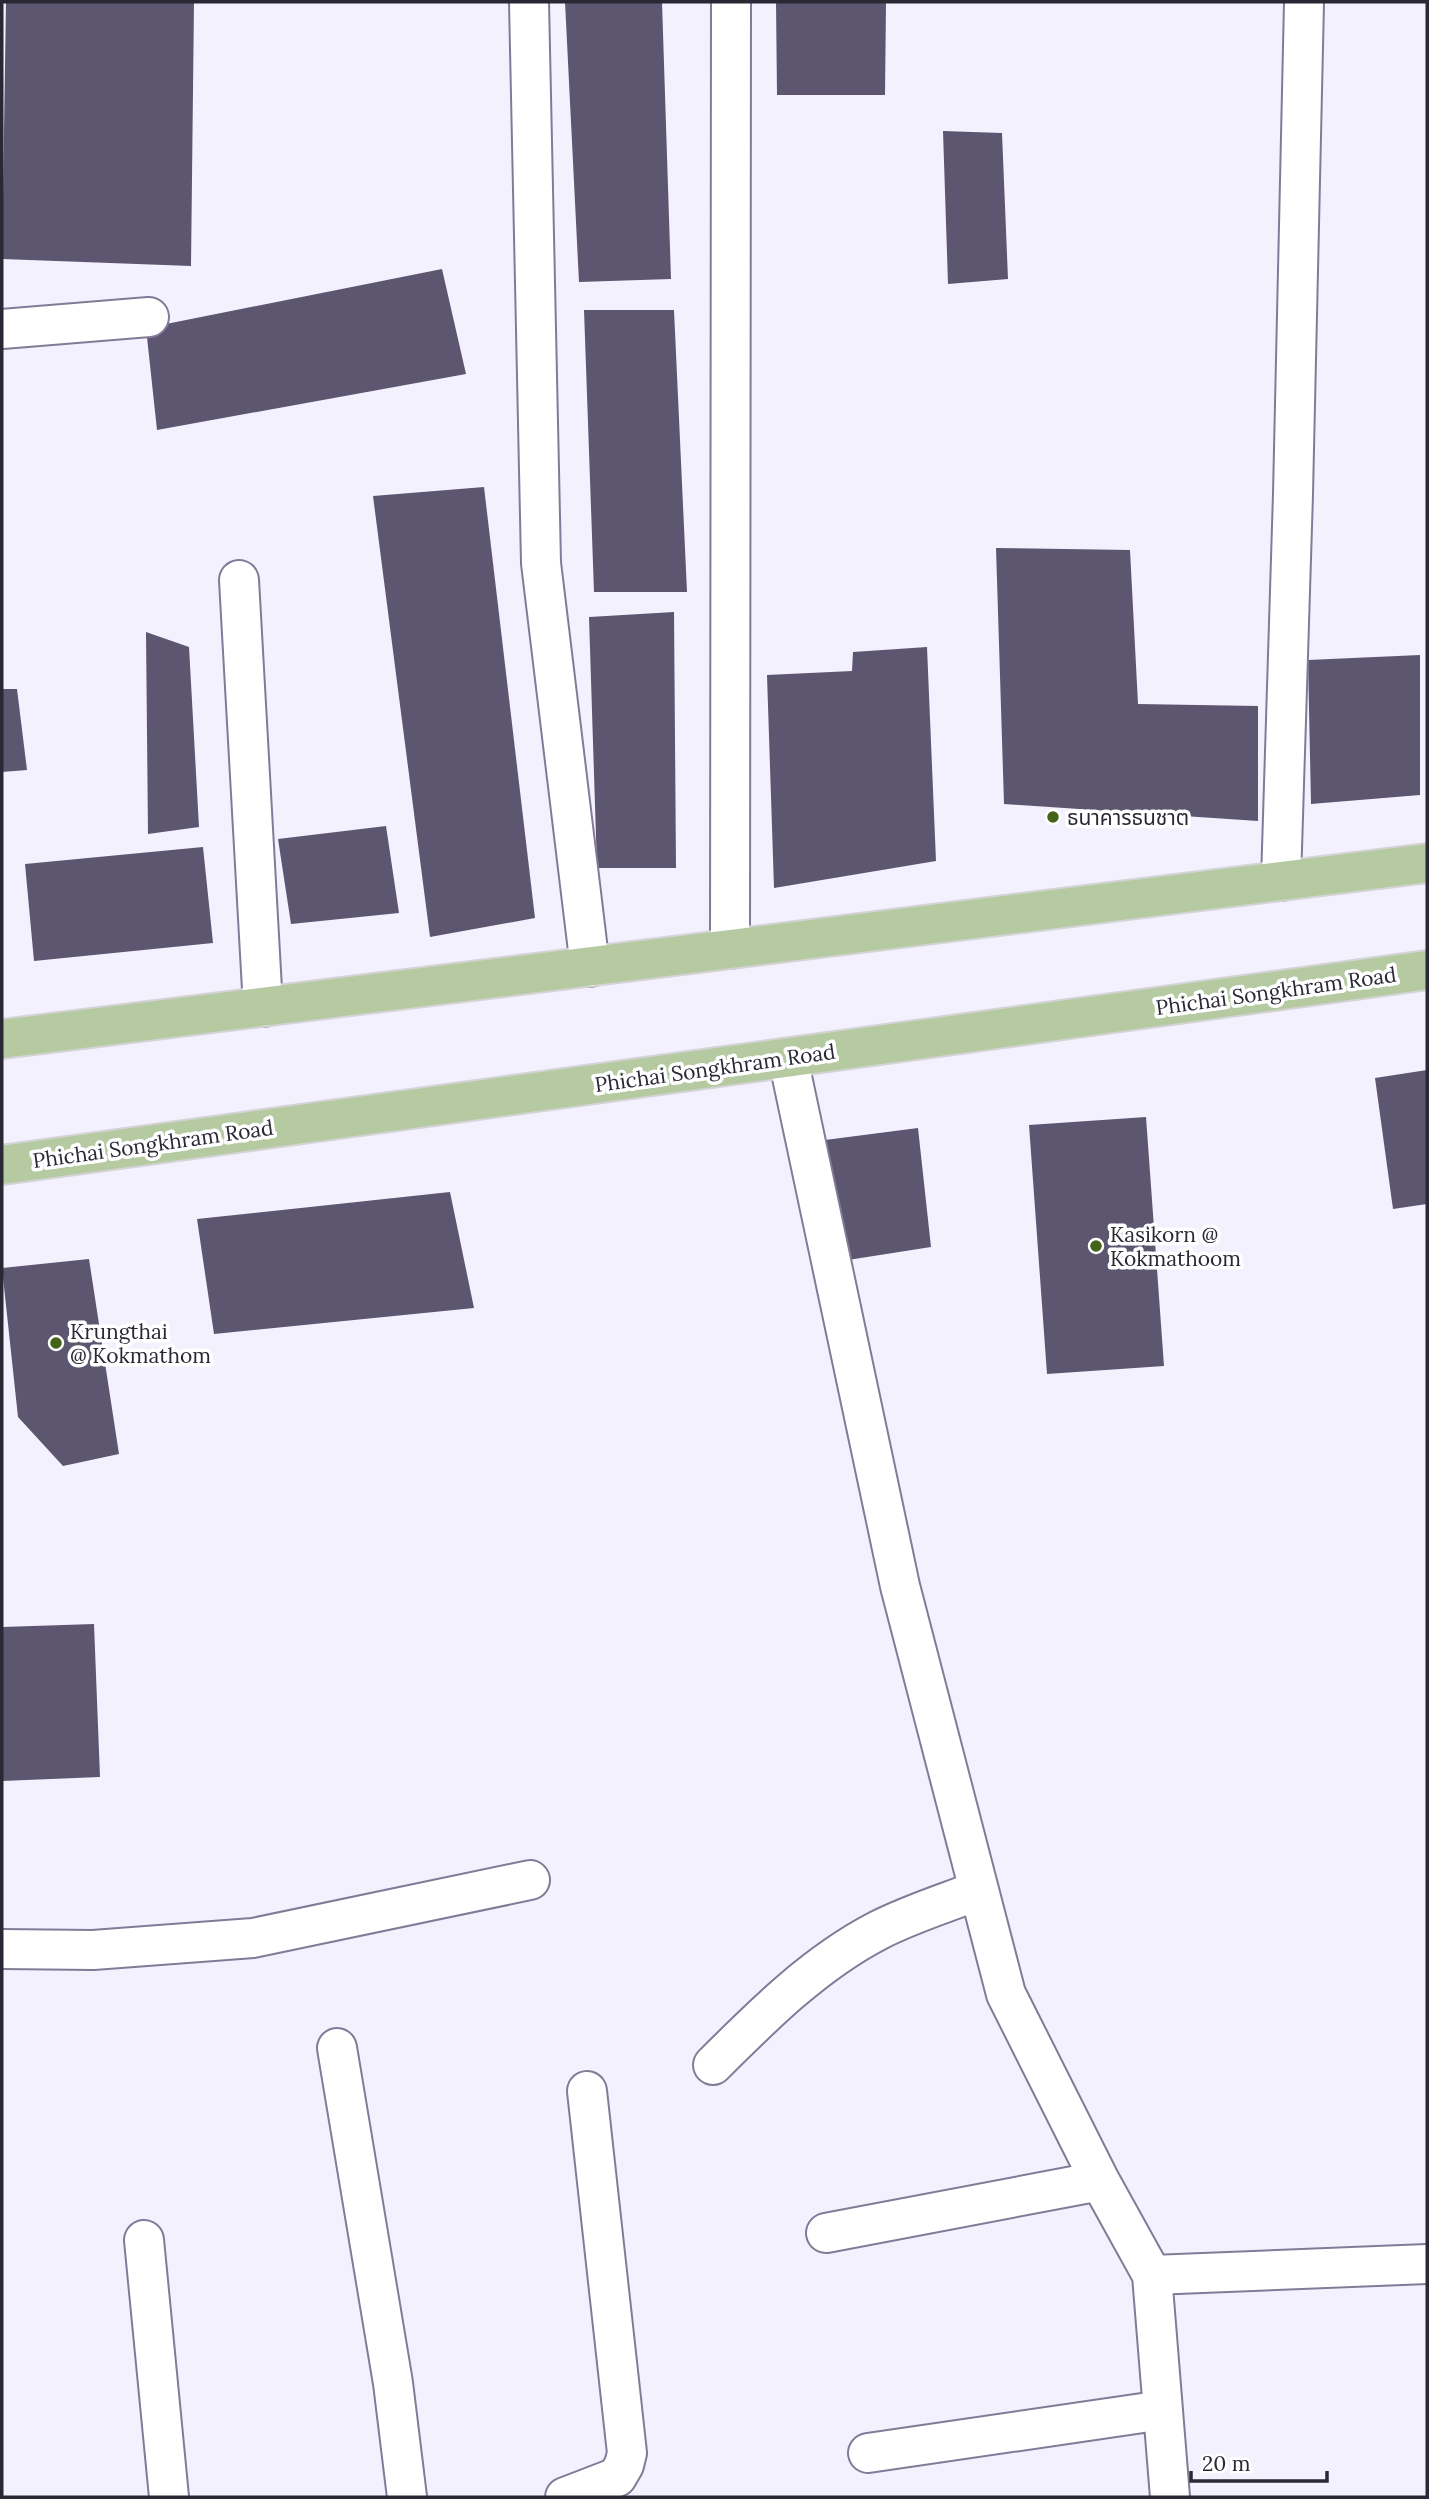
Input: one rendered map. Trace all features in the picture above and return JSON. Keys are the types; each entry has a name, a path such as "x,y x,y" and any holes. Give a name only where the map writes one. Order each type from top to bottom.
{"main road":[{"path":"2,1039 1427,863"},
{"name":"Phichai Songkhram Road","path":"2,1164 1427,970"}],"street":[{"path":"529,2 541,563 590,967"},
{"path":"730,949 731,2"},
{"path":"1281,881 1293,508 1304,2"},
{"path":"2,329 149,317"},
{"path":"239,580 264,1007"},
{"path":"789,1058 901,1586 1006,1994 1100,2181 1152,2275 1170,2497"},
{"path":"2,1950 93,1950 253,1938 530,1880"},
{"path":"713,2065 757,2021 850,1947 880,1929 979,1890"},
{"path":"337,2048 393,2383 407,2497"},
{"path":"565,2497 617,2477 627,2453 587,2091"},
{"path":"826,2233 1100,2181"},
{"path":"144,2240 169,2497"},
{"path":"1152,2275 1427,2264"},
{"path":"868,2453 1163,2410"}],"building":[{"path":"6,2 194,2 191,266 2,259"},
{"path":"565,2 662,2 671,279 579,282"},
{"path":"776,2 886,2 885,95 777,95"},
{"path":"943,131 1002,133 1008,279 948,284"},
{"path":"442,269 466,374 157,430 146,328"},
{"path":"584,310 674,310 687,592 594,592"},
{"path":"484,487 535,918 430,937 373,496"},
{"path":"996,548 1130,550 1138,704 1258,706 1258,821 1004,804"},
{"path":"674,612 676,868 597,868 589,617"},
{"path":"146,632 189,647 199,827 148,834"},
{"path":"927,647 936,861 774,888 767,675 852,671 853,652"},
{"path":"1420,655 1420,795 1311,804 1308,660"},
{"path":"2,689 17,689 27,770 2,772"},
{"path":"386,826 399,913 291,924 278,839"},
{"path":"203,847 213,943 34,961 25,864"},
{"path":"1427,1070 1427,1204 1393,1209 1375,1078"},
{"name":"Kasikorn @ Kokmathoom","path":"1146,1117 1164,1366 1047,1374 1029,1125"},
{"path":"918,1128 931,1247 848,1260 825,1140"},
{"path":"450,1192 474,1308 214,1334 197,1219"},
{"name":"Krungthai @ Kokmathom","path":"89,1259 119,1454 63,1466 18,1417 2,1268"},
{"path":"94,1624 100,1777 2,1781 2,1627"}],"place":[{"name":"ธนาคารธนชาต","path":"1053,817"},
{"name":"Kasikorn @ Kokmathoom","path":"1096,1246"},
{"name":"Krungthai @ Kokmathom","path":"56,1343"}]}
